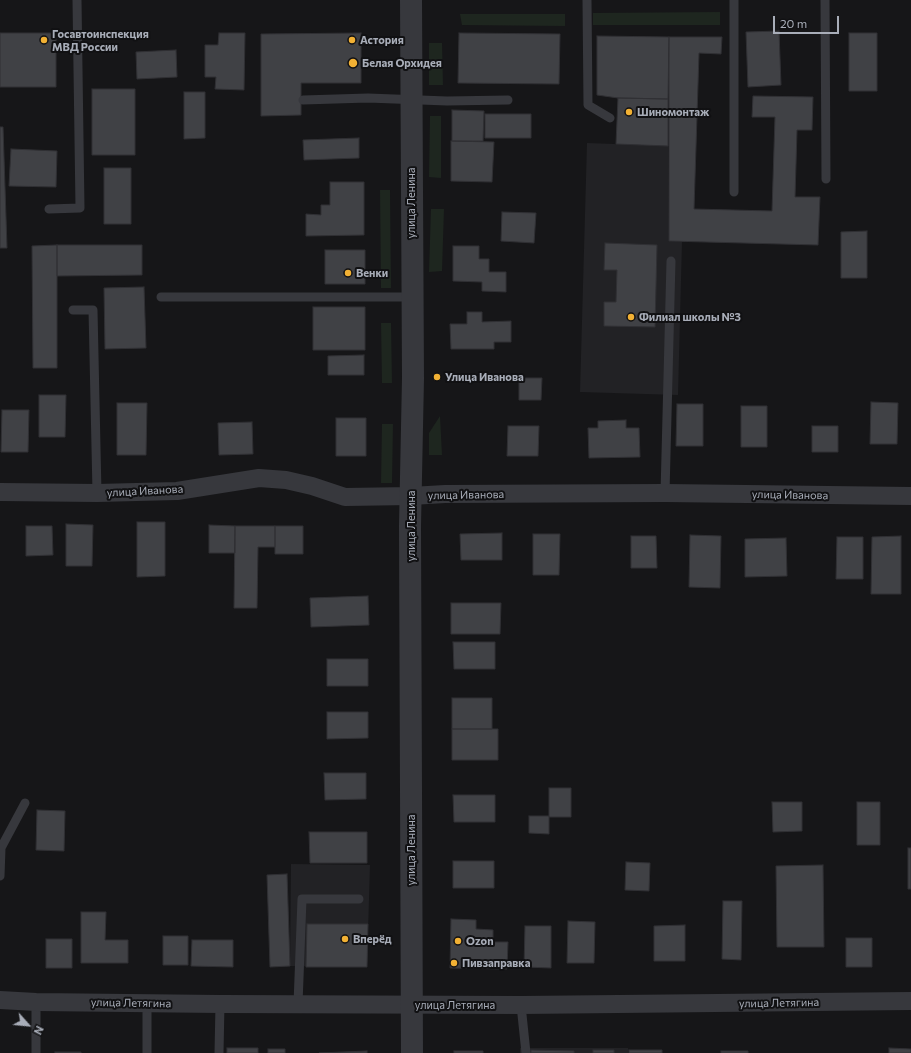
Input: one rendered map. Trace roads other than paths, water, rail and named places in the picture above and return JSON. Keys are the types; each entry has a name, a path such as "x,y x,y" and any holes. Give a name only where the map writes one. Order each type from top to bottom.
{"street":[{"name":"улица Ленина","path":"411,0 411,297 413,378 411,496 412,1053"},
{"name":"улица Иванова","path":"0,492 97,494 177,491 259,478 286,480 312,486 346,497 445,494 665,493 911,496"},
{"name":"улица Летягина","path":"0,1000 36,1002 411,1005 911,1001"}],"lane":[{"path":"49,209 80,208 77,0"},
{"path":"587,0 588,105 610,118"},
{"path":"734,0 734,192"},
{"path":"825,0 826,179"},
{"path":"304,100 368,98 411,100 508,100"},
{"path":"665,493 671,261"},
{"path":"161,297 411,297"},
{"path":"73,310 93,310 97,494"},
{"path":"0,876 1,848 25,803"},
{"path":"298,1004 302,899 359,899"},
{"path":"36,1002 36,1053"},
{"path":"147,1003 148,1053"},
{"path":"219,1053 220,1004"},
{"path":"522,1005 526,1053"}],"place":[{"name":"Госавтоинспекция МВД России","path":"44,40"},
{"name":"Астория","path":"352,40"},
{"name":"Белая Орхидея","path":"353,63"},
{"name":"Шиномонтаж","path":"629,112"},
{"name":"Венки","path":"348,273"},
{"name":"Филиал школы №3","path":"631,317"},
{"name":"Улица Иванова","path":"437,377"},
{"name":"Вперёд","path":"345,939"},
{"name":"Ozon","path":"458,941"},
{"name":"Пивзаправка","path":"454,963"}]}
